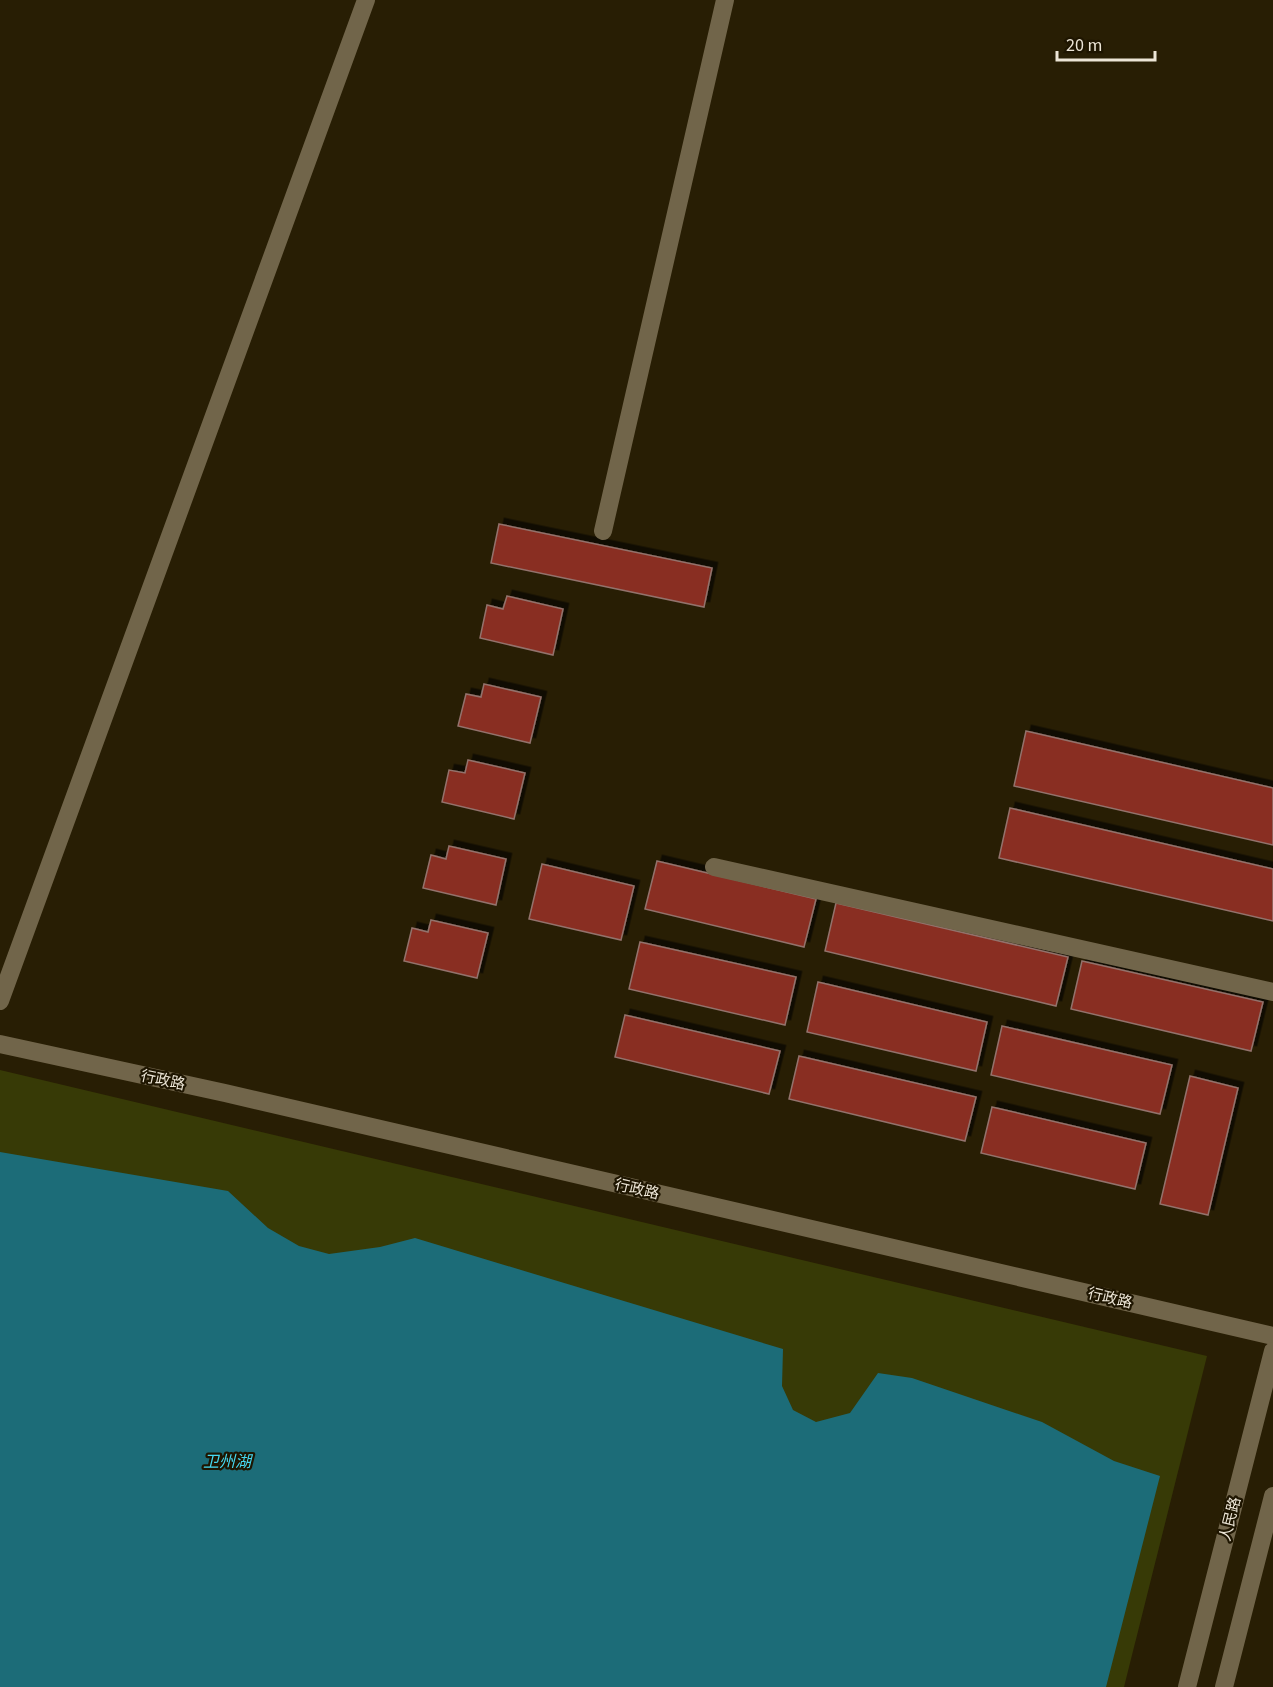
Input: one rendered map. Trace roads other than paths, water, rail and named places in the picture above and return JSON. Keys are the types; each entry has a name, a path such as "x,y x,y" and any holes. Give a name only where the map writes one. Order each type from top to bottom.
{"street":[{"path":"0,1001 366,0"},
{"path":"603,531 725,0"},
{"path":"714,867 1273,992"},
{"name":"行政路","path":"0,1044 225,1093 1273,1336"},
{"name":"人民路","path":"1187,1687 1273,1351"},
{"path":"1224,1687 1273,1496"}],"water":[{"name":"卫州湖","path":"0,1152 228,1191 268,1228 299,1246 329,1254 380,1247 415,1238 783,1349 782,1386 793,1410 816,1422 850,1413 878,1373 912,1378 1042,1422 1114,1461 1160,1476 1106,1687 0,1687"}]}
